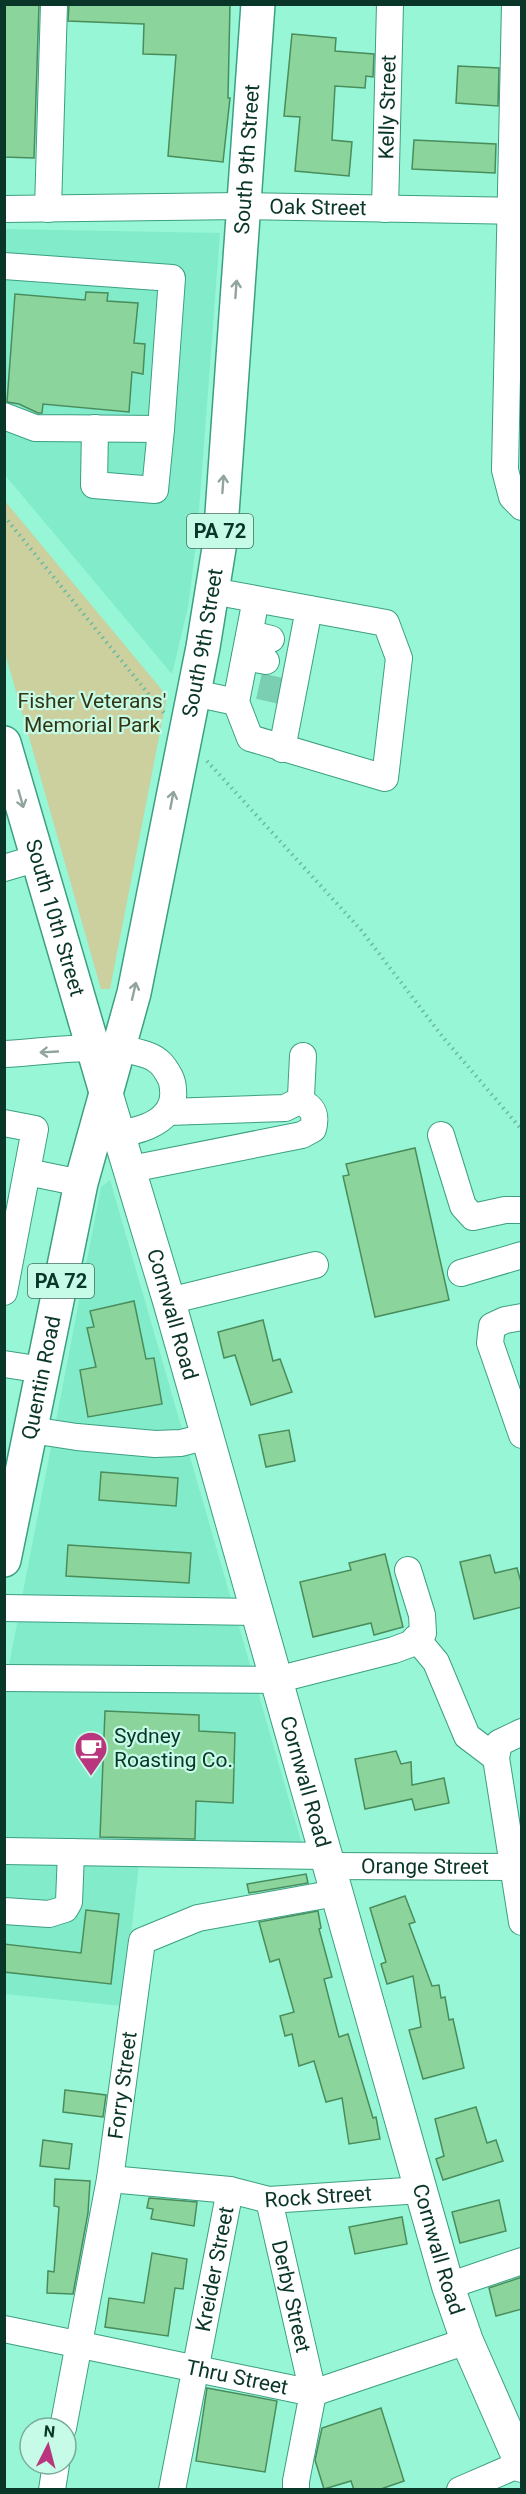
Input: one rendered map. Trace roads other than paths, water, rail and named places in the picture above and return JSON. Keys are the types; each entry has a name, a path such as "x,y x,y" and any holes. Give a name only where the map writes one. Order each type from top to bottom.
{"highway":[{"name":"South 9th Street","path":"106,1049 134,993 194,693 220,542 258,4"},
{"name":"South 10th Street","path":"4,743 38,858 106,1049 106,1092"},
{"name":"Quentin Road","path":"4,1560 14,1469 31,1430 81,1184 107,1135 106,1092"}],"main road":[{"name":"Cornwall Road","path":"107,1135 131,1169 448,2286 467,2341 521,2465"}],"street":[{"path":"48,209 54,4"},
{"name":"Kelly Street","path":"385,209 390,4"},
{"path":"515,4 517,211 505,470 512,497 522,507"},
{"name":"Oak Street","path":"4,209 242,206 517,211"},
{"path":"4,266 172,278 162,429 155,490 94,485 95,428"},
{"path":"4,416 35,428 162,429"},
{"path":"212,591 386,623 399,658 385,777 250,738 262,691 276,652 309,609"},
{"path":"256,599 276,652 262,691 282,749"},
{"path":"194,693 262,691"},
{"path":"4,868 38,858"},
{"path":"4,1054 106,1049 149,1055 160,1062 172,1080 172,1105 168,1112 148,1126 107,1135"},
{"path":"168,1112 285,1108 299,1101 301,1096 303,1056"},
{"path":"131,1169 302,1135 313,1129 315,1121 314,1112 308,1104 299,1101"},
{"path":"4,1123 35,1129 9,1247 4,1292"},
{"path":"441,1135 467,1213 479,1217 505,1209 522,1210"},
{"path":"27,1172 81,1184"},
{"path":"460,1273 522,1255"},
{"path":"170,1301 315,1265"},
{"path":"522,1317 496,1322 492,1326 490,1343 522,1436"},
{"path":"4,1364 43,1370"},
{"path":"31,1430 155,1444 181,1443 208,1436"},
{"path":"4,1678 276,1680 394,1650 410,1644 423,1633 422,1615 408,1570"},
{"path":"4,1608 257,1612"},
{"path":"416,1638 436,1662 466,1736 496,1758"},
{"path":"522,1732 499,1743 496,1758 517,1867 522,1922"},
{"path":"4,1851 72,1852 331,1872"},
{"path":"4,1911 49,1914 65,1909 69,1902 72,1852"},
{"name":"Orange Street","path":"331,1872 517,1867"},
{"name":"Forry Street","path":"65,2416 110,2179 142,1941 198,1918 331,1872"},
{"name":"Rock Street","path":"110,2179 230,2190 269,2200 421,2190"},
{"name":"Kreider Street","path":"172,2490 230,2190"},
{"name":"Derby Street","path":"269,2200 313,2393"},
{"path":"448,2286 522,2261"},
{"name":"Thru Street","path":"4,2329 313,2393 467,2341"},
{"path":"296,2490 313,2393"},
{"path":"460,2490 521,2465"}],"tunnel":[{"path":"259,686 281,691"}],"place":[{"name":"Sydney Roasting Co.","path":"91,1777"}],"park label":[{"name":"Fisher Veterans' Memorial Park","path":"92,713"}]}
